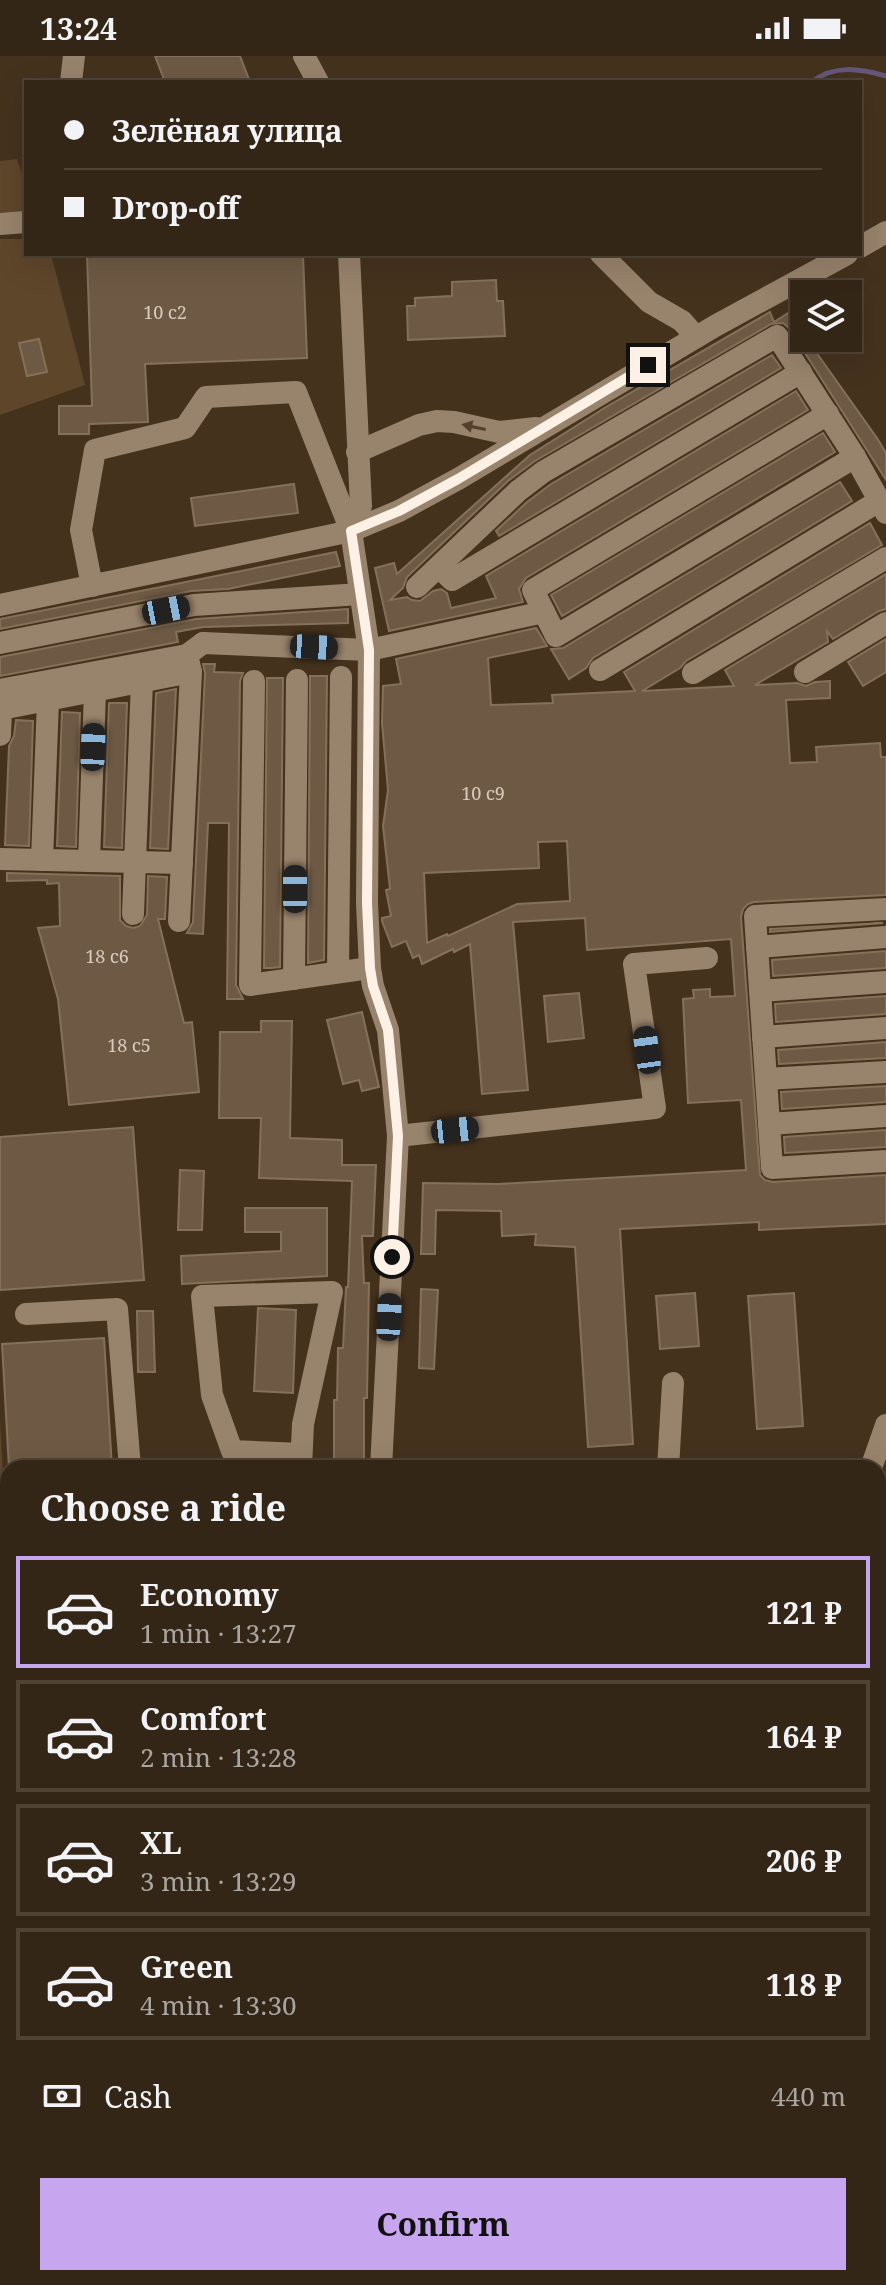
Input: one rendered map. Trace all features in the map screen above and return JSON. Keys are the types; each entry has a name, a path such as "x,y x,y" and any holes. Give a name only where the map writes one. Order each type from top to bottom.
{"street":[{"path":"71,80 74,56"},
{"path":"304,56 317,80"},
{"path":"0,224 24,222"},
{"path":"862,246 886,232"},
{"path":"349,256 361,506 351,531"},
{"path":"603,256 649,302 682,321 696,337"},
{"path":"0,605 351,531 371,524 420,500 696,337 843,256"},
{"path":"417,587 518,491 543,472 777,336 855,457 883,507 600,670"},
{"path":"439,567 452,580 801,372"},
{"path":"92,586 81,530 95,450 185,428 206,397 296,392 351,531 369,650 367,903 370,968 388,1030 398,1136 381,1460"},
{"path":"828,414 533,590 556,636 855,457"},
{"path":"357,452 416,426 437,421 499,432 551,424"},
{"path":"693,673 886,558"},
{"path":"0,643 194,605 360,594"},
{"path":"179,921 194,656 194,605"},
{"path":"0,690 194,656 369,650 544,612"},
{"path":"805,672 886,623"},
{"path":"0,735 1,709 142,681 194,656"},
{"path":"338,972 341,677"},
{"path":"294,979 297,680"},
{"path":"133,914 142,681"},
{"path":"254,681 250,985 370,968"},
{"path":"89,861 95,691"},
{"path":"42,860 48,700"},
{"path":"0,859 182,863"},
{"path":"886,909 755,916 772,1168 886,1161"},
{"path":"757,947 886,937"},
{"path":"398,1136 655,1108 634,964 707,958"},
{"path":"760,991 886,982"},
{"path":"763,1037 886,1028"},
{"path":"766,1079 886,1072"},
{"path":"769,1124 886,1116"},
{"path":"294,1460 232,1451 212,1395 202,1296 332,1292 303,1424 301,1460"},
{"path":"26,1314 117,1309 129,1460"},
{"path":"668,1460 673,1383"},
{"path":"874,1460 886,1425"}],"shaded area":[{"path":"17,159 24,180 24,222 0,222 0,161"},
{"path":"0,239 24,239 24,256 52,256 85,385 0,415"},
{"path":"0,1421 2,1460 0,1460"}],"building":[{"path":"155,56 240,56 249,80 164,80"},
{"path":"87,256 303,256 307,358 145,364 148,422 89,424 89,434 59,434 59,406 92,406"},
{"path":"496,280 497,301 503,301 505,336 408,340 407,306 415,306 415,298 452,296 452,282"},
{"path":"770,312 774,322 788,313 790,316 790,330 783,323 771,324 535,461 508,481 407,577 403,588 390,600 407,597 420,601 441,589 447,593 451,608 496,598 486,576 796,391 808,410 526,578 519,589 523,602 389,631 375,568 394,563 397,574 530,455"},
{"path":"39,339 47,372 27,376 19,343"},
{"path":"804,352 816,352 877,438 886,453 886,480"},
{"path":"772,355 781,368 499,536 496,531 551,484"},
{"path":"823,433 835,452 562,616 551,595"},
{"path":"840,482 852,501 593,658 586,668 569,679 551,649 563,648"},
{"path":"294,484 298,513 195,526 191,498"},
{"path":"870,523 882,545 686,661 680,668 642,691 734,686 725,670 886,574 886,609 833,639 827,631 828,642 755,685 797,683 806,686 830,681 830,698 786,700 790,763 817,762 816,747 880,743 881,757 886,757 886,895 754,902 743,909 741,917 760,1175 773,1182 886,1175 886,1224 759,1230 759,1222 620,1229 633,1444 588,1447 575,1247 535,1245 536,1234 502,1236 501,1211 436,1210 435,1254 421,1254 423,1183 499,1184 746,1170 741,1100 688,1103 683,999 694,998 693,990 710,989 710,997 735,996 731,939 587,950 585,918 513,922 528,1090 482,1094 470,944 422,964 419,955 413,958 406,941 392,947 382,921 382,918 391,916 386,890 390,889 383,826 388,790 382,723 383,686 401,684 396,659 536,628 547,646 488,658 491,705 553,703 552,695 635,691 624,672","holes":["567,841 570,901 517,904 427,943 424,873 539,868 538,842"]},
{"path":"336,552 340,566 228,589 191,591 0,629 0,619"},
{"path":"348,609 348,623 203,627 176,632 178,642 0,676 0,657 196,619"},
{"path":"886,639 886,672 863,686 848,662"},
{"path":"203,664 215,664 214,672 243,673 240,681 236,985 243,999 227,999 229,823 208,823 203,934 187,933 193,922"},
{"path":"310,676 327,676 324,960 308,963"},
{"path":"267,678 283,678 280,967 271,968 264,968"},
{"path":"176,689 168,849 150,848 156,693"},
{"path":"109,703 127,703 122,848 104,847"},
{"path":"62,712 80,713 76,847 57,846"},
{"path":"16,720 33,721 29,846 5,845 9,746"},
{"path":"7,873 120,876 120,920 133,928 140,926 147,915 148,876 167,877 165,919 158,919 184,1023 192,1022 199,1092 69,1105 58,999 38,928 60,926 59,883 47,884 47,880 7,881"},
{"path":"883,923 770,932 770,929"},
{"path":"886,951 886,968 773,976 772,960"},
{"path":"579,993 584,1038 548,1042 544,996"},
{"path":"886,996 886,1014 776,1022 775,1004"},
{"path":"362,1012 379,1087 362,1091 359,1080 343,1084 327,1020"},
{"path":"261,1021 292,1021 290,1138 342,1140 342,1165 376,1165 373,1236 362,1236 364,1283 369,1283 364,1460 334,1460 334,1400 337,1400 338,1348 343,1348 352,1181 259,1178 261,1118 219,1118 220,1032 261,1032"},
{"path":"886,1042 886,1058 779,1064 778,1050"},
{"path":"886,1086 886,1102 782,1109 781,1092"},
{"path":"133,1127 144,1280 0,1290 0,1137"},
{"path":"886,1130 886,1147 785,1153 784,1137"},
{"path":"180,1170 204,1171 202,1230 178,1230"},
{"path":"245,1208 327,1208 327,1276 182,1284 181,1256 281,1251 281,1232 245,1232"},
{"path":"421,1289 438,1290 434,1369 419,1368"},
{"path":"695,1293 699,1346 660,1349 656,1296"},
{"path":"794,1293 803,1426 757,1429 748,1296"},
{"path":"258,1308 296,1310 293,1393 254,1391"},
{"path":"137,1311 153,1311 155,1372 138,1372"},
{"path":"104,1338 112,1460 9,1460 2,1344"}],"waterway":[{"path":"815,80 838,70 886,76"}],"route":[{"path":"392,1257 398,1136 388,1030 373,986 367,934 369,650 351,531 399,511 458,479 648,365"}]}
